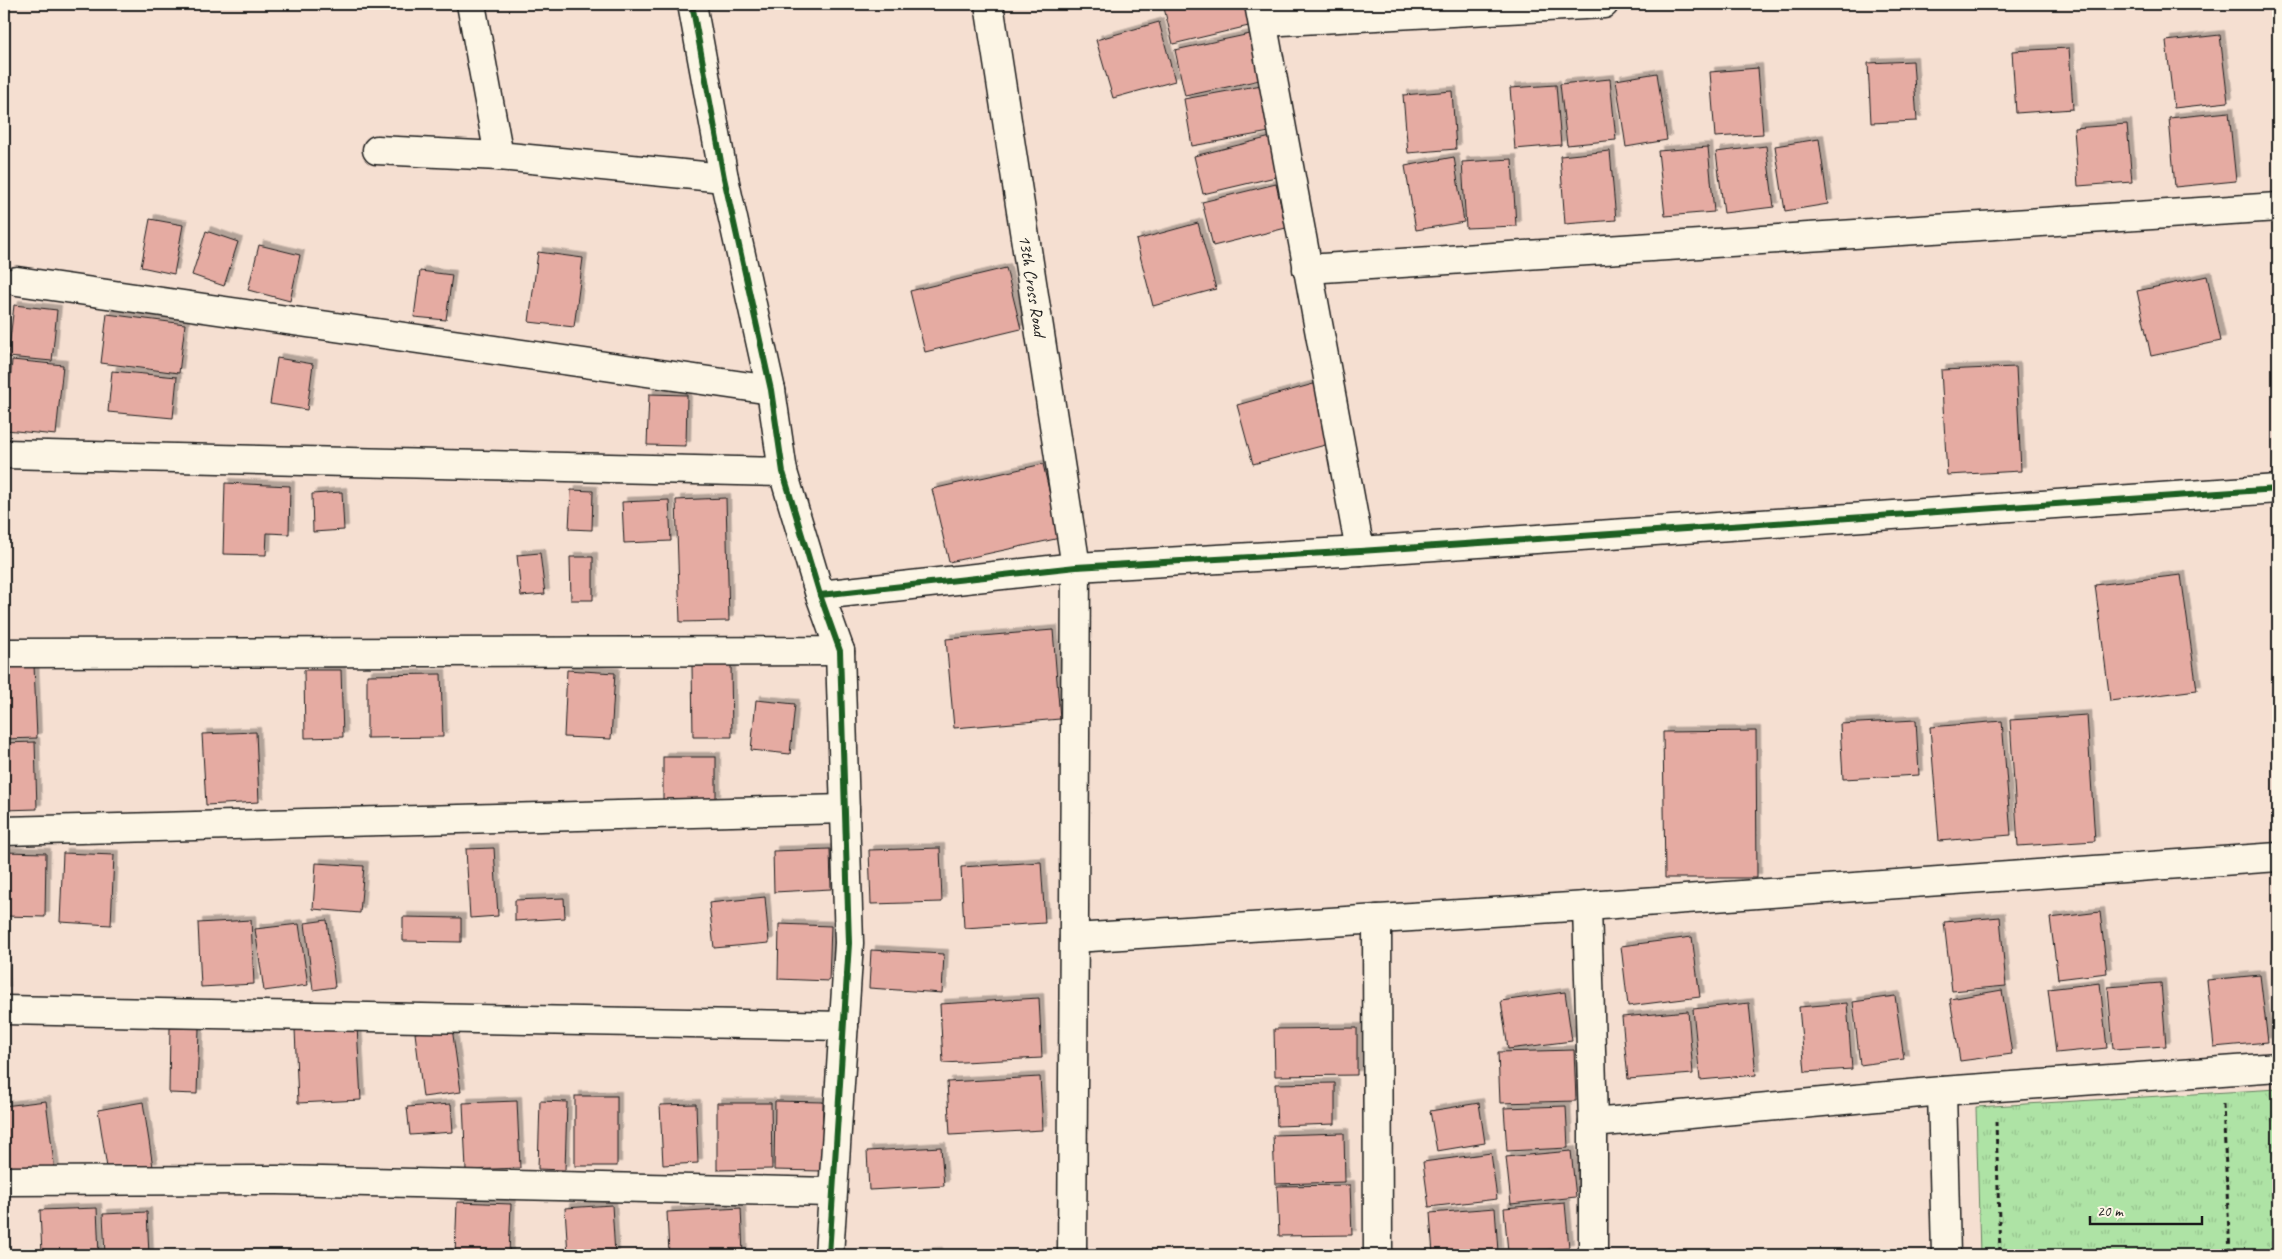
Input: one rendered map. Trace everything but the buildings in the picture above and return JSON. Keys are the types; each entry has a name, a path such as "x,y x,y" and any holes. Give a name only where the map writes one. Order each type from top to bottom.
{"street":[{"path":"470,4 499,156"},
{"path":"692,4 724,178 771,390 783,472 820,595 840,651 849,943 829,1255"},
{"name":"13th Cross Road","path":"989,4 1076,567 1072,1255"},
{"path":"1360,551 1261,13 1604,4"},
{"path":"377,150 499,156 724,178"},
{"path":"1307,269 2278,207"},
{"path":"18,281 771,390"},
{"path":"4,454 783,472"},
{"path":"820,595 1076,567 1360,551 2278,489"},
{"path":"4,653 840,651"},
{"path":"4,831 845,809"},
{"path":"1074,938 1587,906 2278,857"},
{"path":"1587,906 1593,1123 1593,1255"},
{"path":"1377,919 1378,1255"},
{"path":"4,1010 844,1026"},
{"path":"1593,1123 1942,1092 2278,1067"},
{"path":"1942,1092 1946,1255"},
{"path":"4,1182 277,1180 832,1192"}],"path":[{"path":"2223,1101 2230,1255"},
{"path":"2000,1255 1996,1121 2005,1120"}],"green space":[{"path":"2278,1089 2278,1255 1980,1255 1976,1107"}],"cycle path":[{"path":"692,4 724,178 771,390 783,472 820,595 840,651 849,943 829,1255"},
{"path":"820,595 1076,567 1360,551 2278,489"}]}
